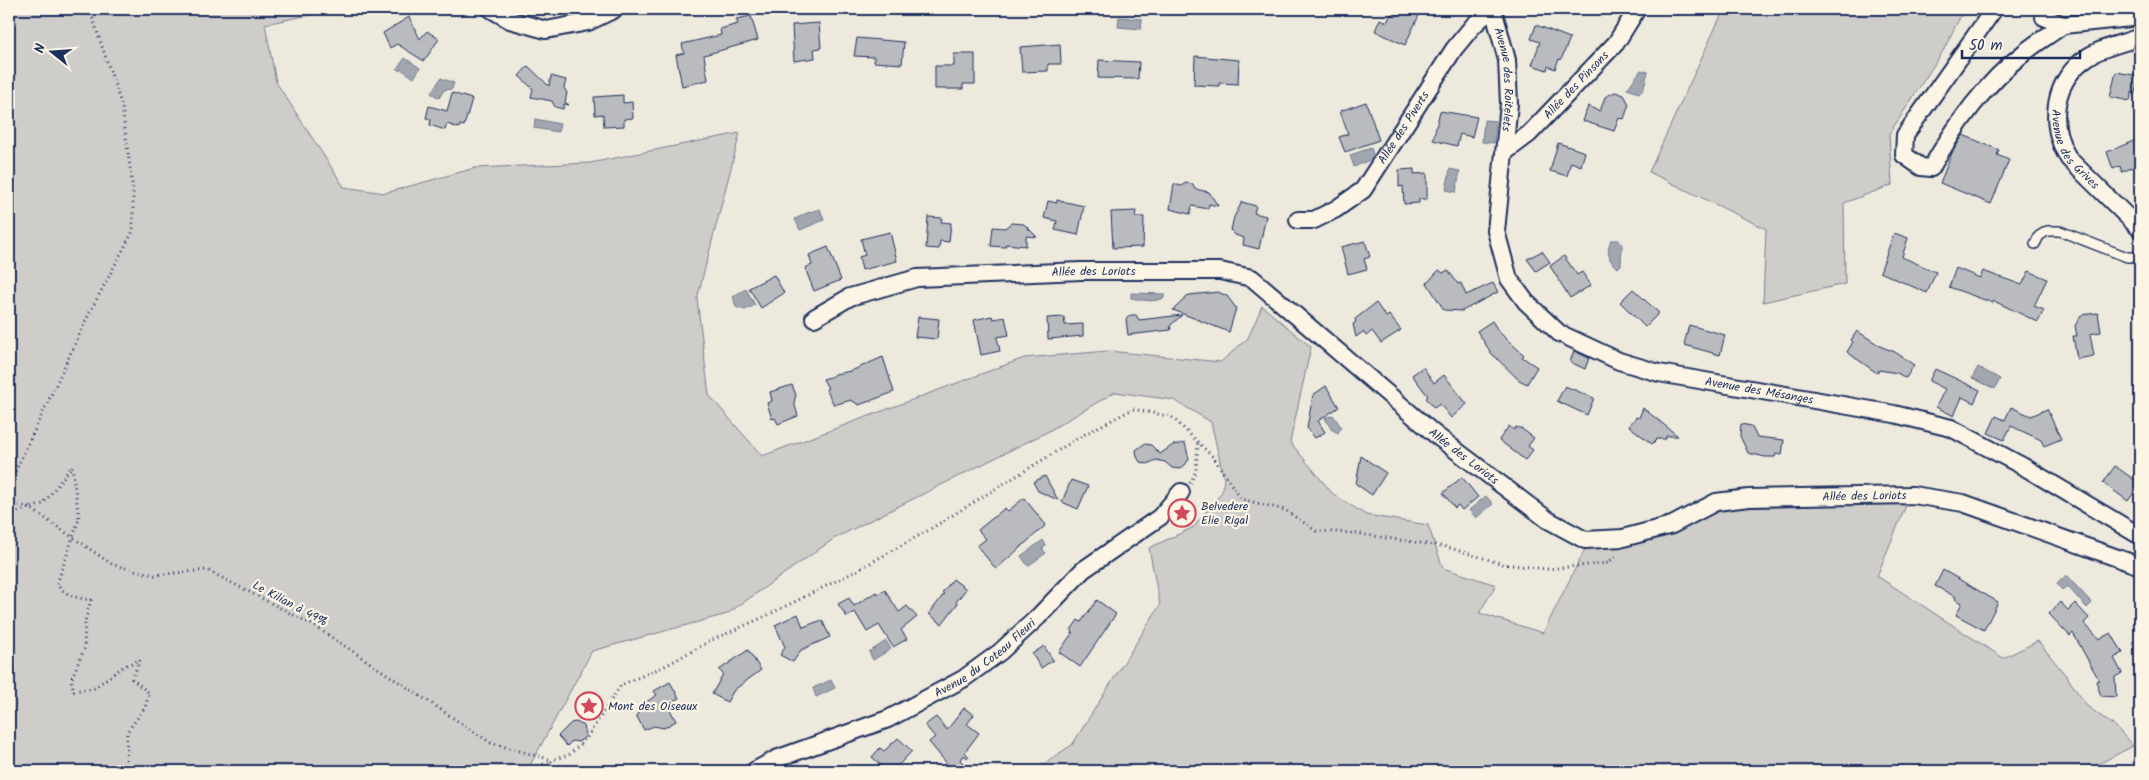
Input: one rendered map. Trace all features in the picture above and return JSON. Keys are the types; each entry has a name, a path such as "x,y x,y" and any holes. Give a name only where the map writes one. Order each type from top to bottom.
{"street":[{"path":"492,9 510,20 546,30 588,22 615,9"},
{"name":"Avenue des Roitelets","path":"1492,9 1507,60 1509,104 1505,152"},
{"name":"Allée des Piverts","path":"1298,220 1314,220 1336,209 1363,190 1454,49 1472,27 1492,9"},
{"name":"Allée des Pinsons","path":"1505,152 1529,134 1616,43 1637,9"},
{"path":"1994,9 1905,135 1904,155 1921,167 1931,168 1955,127 1985,90 2024,52 2063,25 2140,17"},
{"path":"2045,9 2044,17 2063,25"},
{"name":"Avenue des Grives","path":"2140,37 2091,55 2072,70 2056,102 2056,131 2061,146 2069,159 2140,229"},
{"name":"Avenue des Mésanges","path":"1505,152 1496,231 1509,279 1526,302 1560,333 1619,361 1659,373 1894,414 1951,428 2026,468 2140,536"},
{"name":"Allée des Loriots","path":"814,318 850,297 917,278 1081,271 1220,271 1252,278 1438,436 1548,520 1585,540 1623,538 1672,525 1716,502 1750,498 1913,495 1963,502 2140,566"},
{"name":"Avenue du Coteau Fleuri","path":"754,771 776,759 888,719 963,679 1000,652 1038,617 1083,570 1160,517 1181,492"}],"lane":[{"path":"2035,244 2039,236 2047,231 2060,231 2127,257 2140,257"}],"path":[{"path":"9,480 15,472 89,314 133,231 133,190 122,107 93,19 86,9"},
{"path":"1181,492 1193,479 1196,471 1198,442"},
{"path":"9,507 17,512 43,504 72,466 79,519 57,584 63,592 78,598 91,600 85,621 84,649 71,680 74,691 94,688 124,666 140,660 132,679 148,693 145,708 127,732 126,771"},
{"name":"Le Kilian à 49%","path":"9,502 30,508 113,565 155,575 207,570 313,625 491,743 552,760 524,771"}],"shaded area":[{"path":"9,9 326,9 325,12 265,24 276,82 344,187 385,193 475,168 590,163 740,133 697,299 709,395 762,456 1024,358 1108,351 1221,362 1248,338 1262,306 1311,347 1290,442 1333,494 1366,515 1428,525 1443,568 1496,585 1479,613 1543,633 1586,547 1665,523 1738,508 1907,503 1877,576 2003,658 2038,641 2087,706 2116,727 2133,746 2085,771 1032,771 1072,745 1160,605 1149,548 1194,527 1222,492 1224,479 1211,422 1174,400 1115,392 1047,432 835,538 727,614 592,651 527,771 9,771"},
{"path":"1724,9 1964,9 1943,51 1889,134 1892,185 1844,203 1845,284 1763,302 1766,229 1649,172"},
{"path":"1119,17 1142,19 1141,29 1118,27"},
{"path":"405,58 420,68 414,78 401,69 400,71 397,69"},
{"path":"1641,70 1648,72 1643,90 1639,93 1627,89"},
{"path":"441,78 454,83 452,89 444,90 439,98 431,93"},
{"path":"535,119 560,124 558,132 534,128"},
{"path":"1484,120 1496,121 1494,143 1482,142"},
{"path":"1371,148 1374,158 1354,167 1350,155"},
{"path":"1450,169 1460,171 1456,192 1446,190"},
{"path":"820,209 824,220 800,230 795,219"},
{"path":"1611,240 1619,240 1622,245 1621,265 1618,268 1612,263 1609,255"},
{"path":"746,289 755,305 745,310 736,307 733,296"},
{"path":"1131,293 1164,294 1164,298 1151,301 1144,300 1131,298"},
{"path":"1978,367 2000,379 1995,389 1972,378"},
{"path":"1333,415 1341,427 1338,433 1331,429 1325,418"},
{"path":"1486,496 1493,504 1476,518 1469,510"},
{"path":"1043,540 1046,545 1042,549 1046,553 1028,566 1021,556"},
{"path":"2066,575 2092,603 2087,608 2067,586 2062,590 2057,584"},
{"path":"886,641 891,649 873,660 869,652"},
{"path":"831,680 835,688 816,697 813,688"}],"building":[{"path":"1400,9 1422,9 1405,45 1375,31 1380,19 1387,22 1391,14 1396,17"},
{"path":"751,16 758,40 704,55 708,80 682,86 676,55 684,53 682,44 721,35 720,29 738,24 736,19"},
{"path":"409,17 420,39 427,31 439,39 424,61 397,44 390,48 383,33"},
{"path":"819,23 821,48 814,49 815,58 794,61 792,25"},
{"path":"1536,25 1570,38 1555,69 1548,66 1547,70 1532,65 1540,42 1531,39"},
{"path":"857,38 904,42 902,64 874,62 874,57 854,56"},
{"path":"1060,44 1061,64 1048,64 1048,71 1022,72 1020,47"},
{"path":"954,54 975,54 975,84 963,84 963,89 935,89 935,66 954,66"},
{"path":"1195,56 1239,60 1238,84 1219,83 1219,86 1194,85"},
{"path":"1099,60 1139,62 1138,79 1098,78"},
{"path":"528,66 549,86 551,76 566,80 564,88 567,93 565,102 569,105 564,104 563,109 555,107 552,101 531,97 533,89 519,76"},
{"path":"2116,72 2139,76 2136,93 2132,92 2130,101 2110,97"},
{"path":"1615,92 1624,95 1629,104 1624,119 1619,118 1614,131 1583,121 1588,106 1600,111 1605,97"},
{"path":"452,93 472,99 464,126 460,125 459,128 447,124 445,130 430,125 431,119 426,118 429,106 447,111"},
{"path":"623,95 623,103 632,102 633,118 624,119 624,126 604,127 603,114 595,115 594,97"},
{"path":"1366,102 1379,140 1345,152 1339,137 1348,134 1340,111"},
{"path":"1440,111 1477,117 1472,137 1460,134 1457,146 1433,140"},
{"path":"1963,135 1999,150 1997,155 2009,160 1991,204 1940,183 1952,153"},
{"path":"2136,140 2140,149 2140,164 2122,172 2120,166 2113,169 2107,152"},
{"path":"1558,143 1585,152 1581,166 1571,162 1567,176 1550,171"},
{"path":"1414,169 1414,174 1427,173 1427,199 1419,199 1419,203 1404,204 1403,186 1399,187 1399,170"},
{"path":"1186,183 1192,184 1195,189 1209,192 1218,206 1209,204 1208,209 1192,206 1190,214 1170,209 1174,184 1181,186"},
{"path":"1057,200 1084,206 1078,235 1055,230 1057,221 1044,218 1048,201 1057,203"},
{"path":"1242,202 1256,206 1254,213 1266,216 1259,249 1243,245 1244,238 1235,235 1231,230 1234,217"},
{"path":"1136,211 1135,217 1144,217 1143,247 1113,248 1111,212"},
{"path":"928,217 942,218 941,222 951,223 949,242 940,241 939,249 926,248"},
{"path":"1011,223 1024,224 1037,237 1026,236 1026,246 1006,244 1005,247 991,246 993,227 1005,228"},
{"path":"890,232 897,261 862,270 859,257 865,255 861,239"},
{"path":"1894,233 1908,238 1902,257 1936,272 1927,293 1880,272"},
{"path":"1365,241 1370,257 1364,259 1367,269 1348,274 1341,247"},
{"path":"828,247 841,280 814,291 805,268 812,265 809,255"},
{"path":"1542,251 1550,262 1536,271 1527,259"},
{"path":"1564,256 1577,275 1582,272 1591,285 1570,298 1550,266"},
{"path":"1956,268 1980,278 1983,271 2022,285 2029,271 2047,279 2034,306 2044,310 2038,322 1994,301 1993,303 1949,287"},
{"path":"1439,270 1443,273 1448,270 1458,284 1461,283 1466,295 1493,283 1498,292 1462,311 1444,310 1427,283"},
{"path":"774,275 784,293 761,308 749,288"},
{"path":"1633,289 1659,313 1645,327 1620,302"},
{"path":"1218,292 1227,296 1236,308 1229,332 1173,310 1189,295"},
{"path":"1376,303 1386,317 1389,315 1401,330 1381,343 1372,331 1366,336 1363,332 1356,337 1353,324 1356,322 1355,319"},
{"path":"2098,313 2101,332 2090,334 2094,356 2077,359 2073,336 2077,336 2075,326 2081,315"},
{"path":"1131,315 1136,315 1139,320 1182,315 1170,326 1171,330 1128,335 1126,319"},
{"path":"992,316 993,319 1005,317 1009,335 997,337 1000,351 981,355 974,320"},
{"path":"918,317 939,319 937,339 915,337"},
{"path":"1064,317 1065,325 1083,324 1083,336 1048,339 1047,318"},
{"path":"1492,321 1499,332 1524,355 1522,357 1537,367 1527,384 1519,380 1491,353 1477,331"},
{"path":"1689,325 1725,335 1720,355 1684,345"},
{"path":"1857,331 1914,365 1906,378 1897,373 1879,370 1877,373 1847,352 1853,342 1851,340"},
{"path":"1574,351 1589,358 1585,369 1570,362"},
{"path":"883,357 894,392 859,405 851,400 834,405 823,379 835,374 851,371"},
{"path":"1423,367 1434,383 1444,375 1467,404 1451,418 1440,404 1434,408 1426,398 1428,396 1412,375"},
{"path":"1935,369 1980,390 1974,403 1962,397 1954,416 1936,407 1945,389 1929,381"},
{"path":"792,385 796,395 794,402 798,416 778,424 775,418 772,419 767,403 772,401 770,392"},
{"path":"1326,386 1339,407 1318,421 1325,432 1315,438 1307,428 1313,395"},
{"path":"1565,386 1594,398 1587,415 1557,401"},
{"path":"2011,407 2031,416 2047,409 2061,439 2044,446 2041,440 2011,426 2004,440 1988,433 1996,416 2005,420"},
{"path":"1643,408 1678,436 1666,436 1666,439 1657,439 1652,444 1629,426 1636,417 1639,418"},
{"path":"1741,424 1751,426 1757,437 1784,440 1782,455 1776,454 1775,457 1765,457 1748,453 1740,436"},
{"path":"1509,426 1514,430 1516,427 1522,429 1534,438 1528,446 1533,450 1525,460 1499,440"},
{"path":"1185,443 1189,459 1180,469 1172,468 1165,462 1156,460 1147,464 1140,462 1137,457 1136,450 1144,444 1151,445 1160,454 1173,445"},
{"path":"1361,456 1386,473 1372,495 1356,484"},
{"path":"2115,466 2140,484 2128,501 2103,483"},
{"path":"1045,476 1058,500 1038,491 1033,482"},
{"path":"1462,477 1478,497 1462,510 1458,505 1455,508 1443,493"},
{"path":"1071,480 1088,486 1078,509 1062,502"},
{"path":"1024,498 1046,525 996,569 977,546 986,539 978,530 1005,508 1008,511"},
{"path":"1943,570 1998,602 1984,630 1956,615 1962,603 1955,599 1956,597 1935,586"},
{"path":"953,579 966,589 942,624 929,614"},
{"path":"885,590 899,612 907,606 917,617 901,630 907,639 893,647 879,625 867,632 855,612 847,617 838,604 849,598 854,606 876,592 878,594"},
{"path":"1097,600 1116,614 1080,667 1059,652 1073,632 1071,630 1078,620 1081,622"},
{"path":"2060,602 2068,610 2075,603 2089,618 2084,623 2099,639 2111,633 2123,653 2114,658 2122,673 2115,677 2116,697 2101,696 2096,681 2099,680 2073,633 2070,636 2049,614"},
{"path":"798,614 803,627 822,620 830,637 801,650 793,662 780,655 785,647 775,625"},
{"path":"1044,646 1053,660 1041,668 1032,654"},
{"path":"748,650 761,670 734,690 727,702 712,694 723,674 719,670"},
{"path":"670,682 679,698 667,704 676,721 664,728 654,726 644,730 636,715 639,713 637,708 657,695 654,691"},
{"path":"964,708 974,715 967,724 979,733 965,752 969,757 963,755 960,760 963,763 953,771 929,742 935,737 925,725 936,717 947,730"},
{"path":"576,722 584,726 586,735 578,742 572,741 567,746 558,736 571,723"},
{"path":"898,738 912,751 893,771 887,771 872,757 880,748 884,751"}],"place":[{"name":"Belvedere Elie Rigal","path":"1182,513"},
{"name":"Mont des Oiseaux","path":"589,706"}]}
